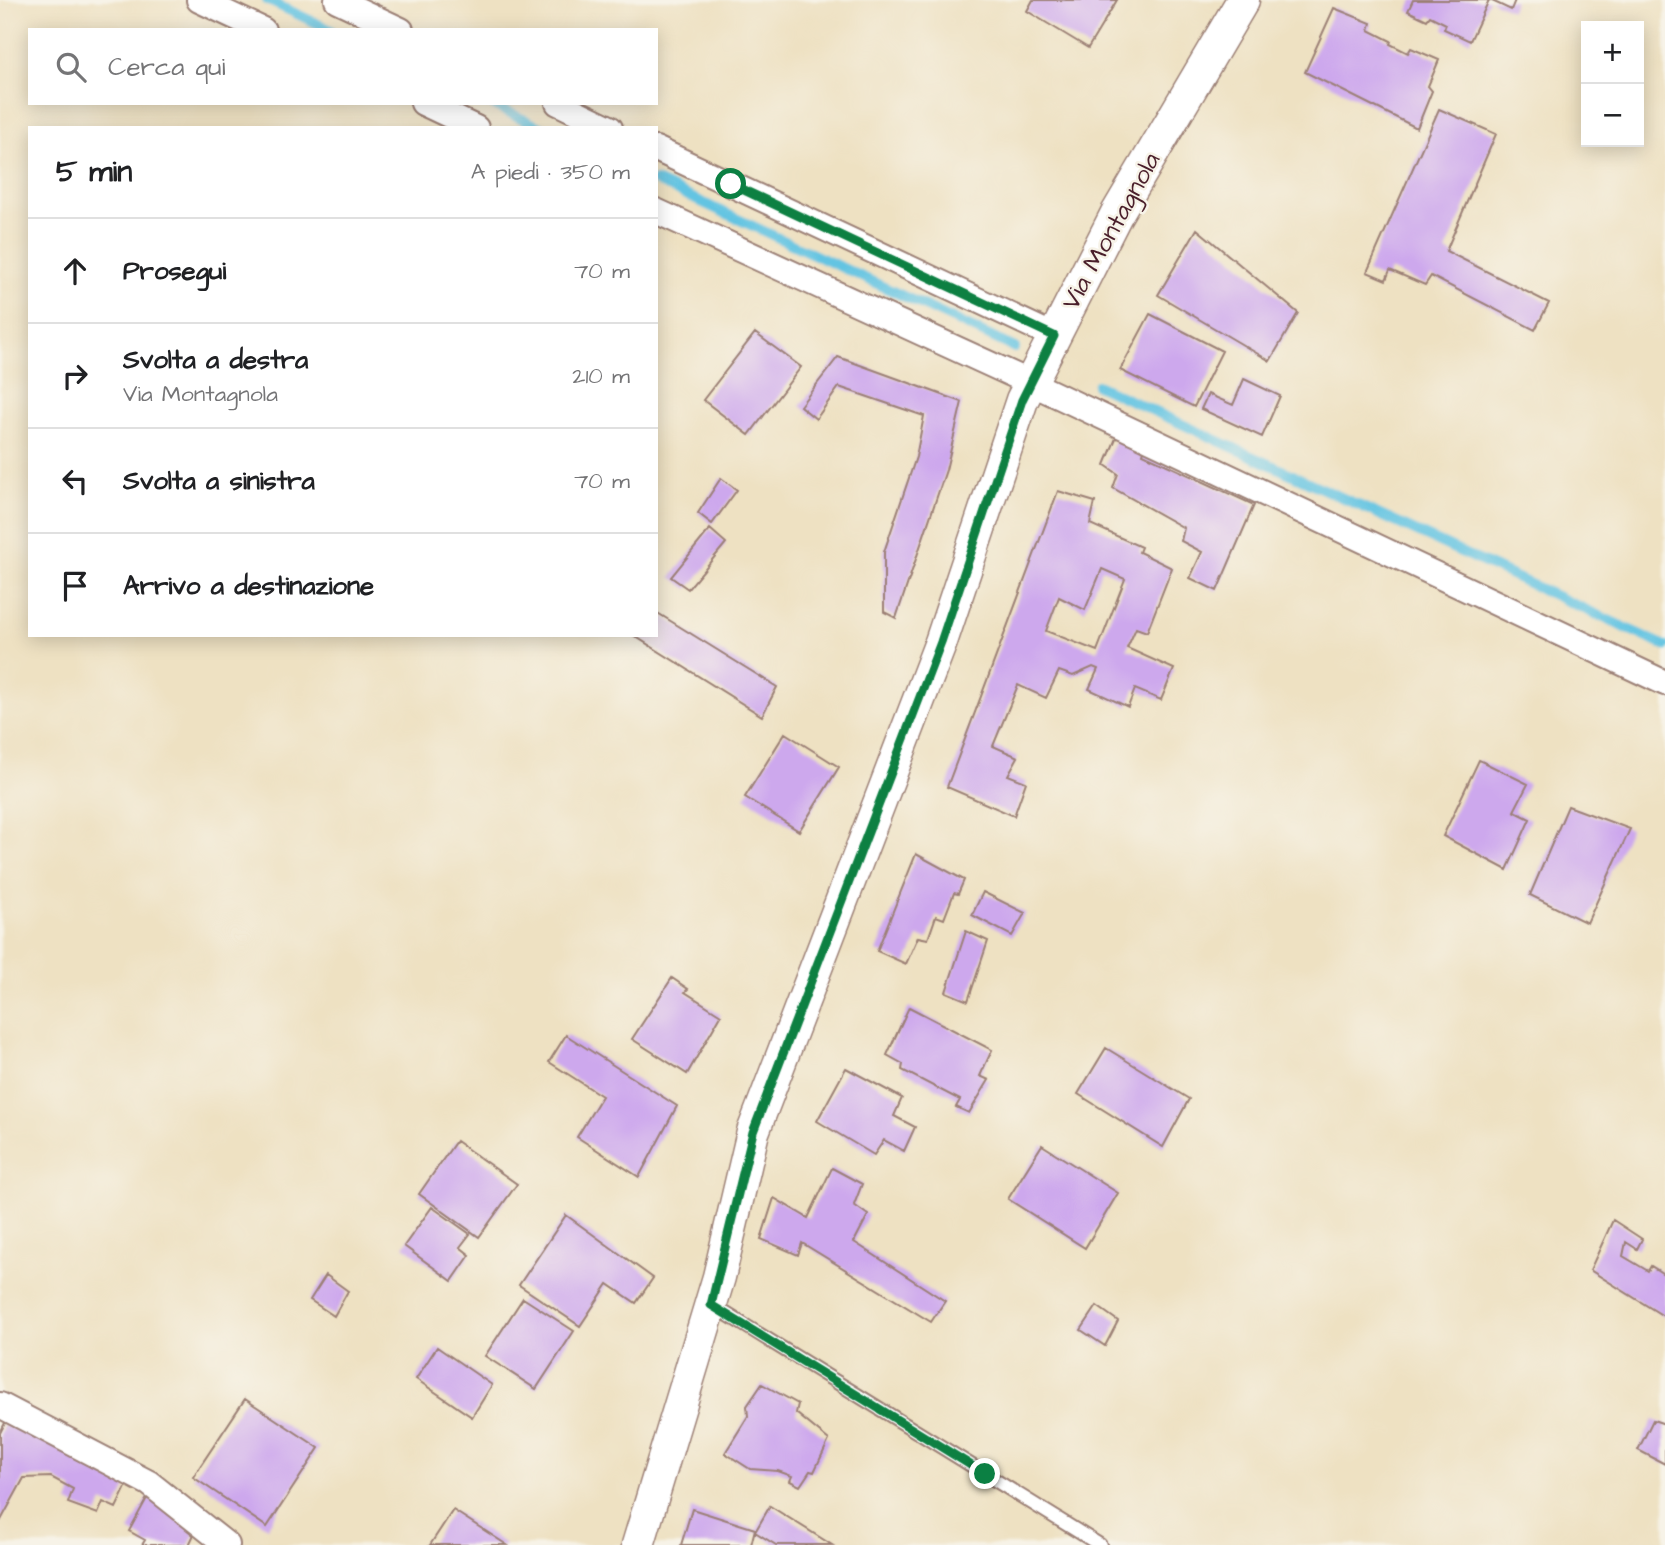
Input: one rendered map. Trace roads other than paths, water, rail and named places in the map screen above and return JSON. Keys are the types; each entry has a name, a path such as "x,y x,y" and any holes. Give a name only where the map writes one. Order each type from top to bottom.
{"street":[{"path":"199,0 259,28"},
{"path":"337,0 397,28"},
{"name":"Via Montagnola","path":"638,1545 711,1305 753,1132 932,668 1022,400 1116,215 1243,0"},
{"path":"427,105 472,126"},
{"path":"562,105 606,126"},
{"path":"658,150 1054,336"},
{"path":"658,212 1031,383 1665,683"},
{"path":"0,1405 149,1483 227,1545"}],"lane":[{"path":"711,1305 1100,1545"}],"waterway":[{"path":"267,0 327,28"},
{"path":"493,105 538,126"},
{"path":"658,182 1015,348"},
{"path":"1097,385 1665,646"}]}
